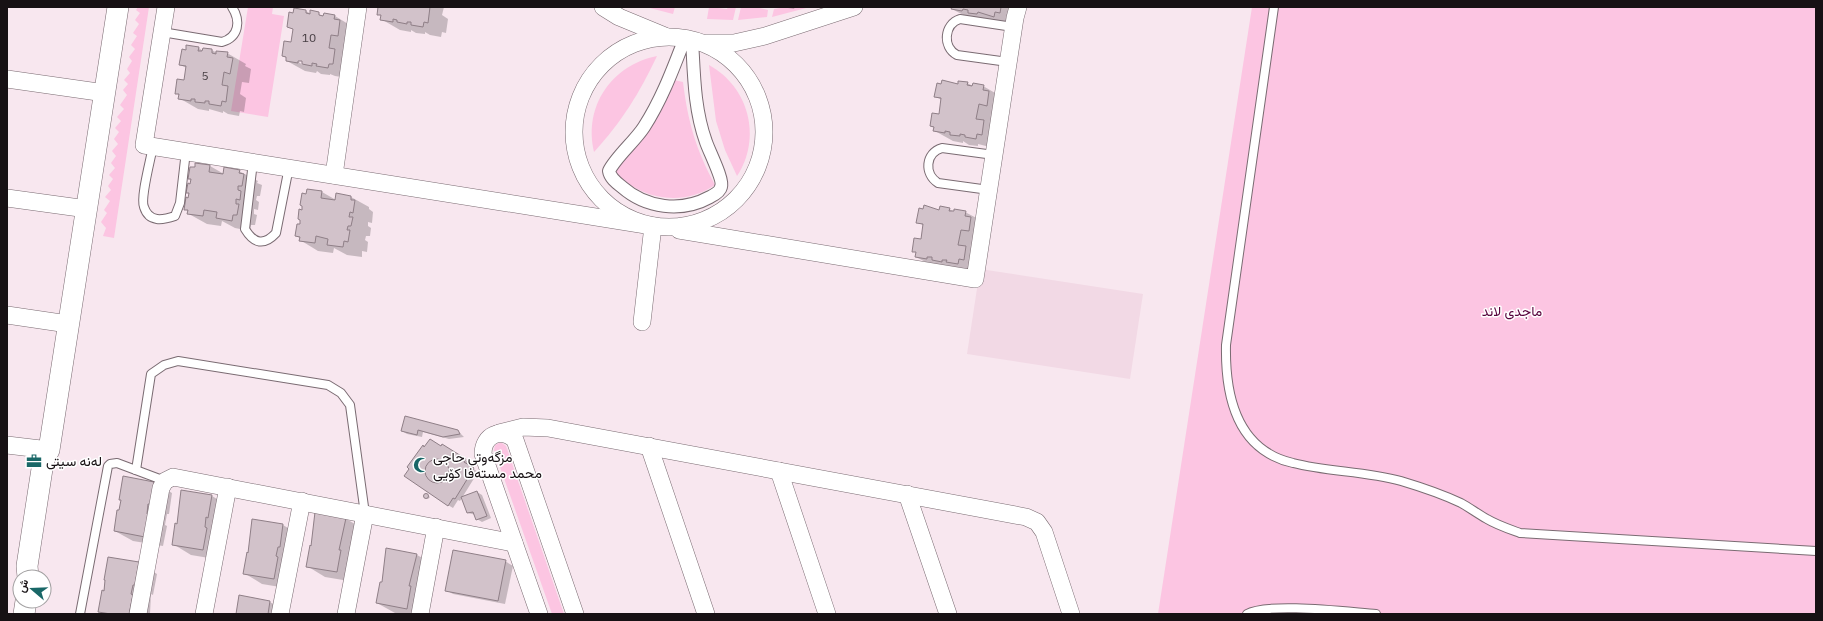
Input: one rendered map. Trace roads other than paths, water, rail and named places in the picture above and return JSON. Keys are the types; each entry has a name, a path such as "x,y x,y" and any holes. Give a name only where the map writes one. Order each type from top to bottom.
{"street":[{"path":"27,569 44,457 49,450 106,93 118,7"},
{"path":"166,7 144,145 288,167 975,279 1013,27 1018,7"},
{"path":"334,175 358,7"},
{"path":"603,7 624,20 628,30 628,40 621,49 599,66 583,90 575,117 574,146 582,173 598,196 620,214 653,226 686,226 711,218 733,203 742,193 753,176 762,151 764,131 763,118 756,93 740,68 736,58 738,48 741,44 750,39"},
{"path":"619,17 665,36 734,43 765,36 854,7"},
{"path":"621,49 646,39 665,36"},
{"path":"694,40 694,80 700,120 712,159 722,182 721,187 715,194 698,203 679,206 661,206 643,201 626,191 610,176 609,171 642,129 694,40"},
{"path":"694,40 722,52 740,68"},
{"path":"7,79 106,93"},
{"path":"7,198 87,209"},
{"path":"642,322 653,226"},
{"path":"7,314 68,324"},
{"path":"539,614 483,454 485,442 488,438 499,433 523,427 536,426 1021,515 1032,519 1044,532 1072,614"},
{"path":"499,433 505,433 515,440 576,614"},
{"path":"7,445 49,450"},
{"path":"649,446 706,614"},
{"path":"34,569 52,472 52,458 49,450"},
{"path":"779,470 827,614"},
{"path":"138,614 161,488 165,481 172,477 514,543"},
{"path":"204,614 228,487"},
{"path":"907,494 948,614"},
{"path":"280,614 302,501"},
{"path":"346,614 366,514"},
{"path":"420,614 436,527"}],"lane":[{"path":"162,32 222,42 230,40 235,34 238,23 237,14 232,7"},
{"path":"1274,7 1226,345 1226,373 1231,401 1239,422 1253,440 1271,454 1292,463 1377,475 1422,488 1462,504 1487,520 1520,533 1816,551"},
{"path":"1008,62 957,55 951,52 947,39 949,26 953,21 960,19 1013,27"},
{"path":"153,146 143,207 150,217 163,220 175,216 180,204 186,151"},
{"path":"989,190 938,183 931,179 928,173 928,166 931,155 935,150 942,148 994,155"},
{"path":"253,162 245,229 254,240 262,242 269,240 276,233 288,167"},
{"path":"136,470 151,374 164,365 178,361 328,385 341,393 350,405 366,514"},
{"path":"80,614 107,469 110,464 114,463 165,481"},
{"path":"1247,614 1264,609 1281,608 1376,614"}],"place":[{"name":"لەنە سیتی","path":"34,461"},
{"name":"مزگەوتی حاجی محمد مستەفا کۆیی","path":"421,465"}],"park label":[{"name":"ماجدی لاند","path":"1512,311"}]}
